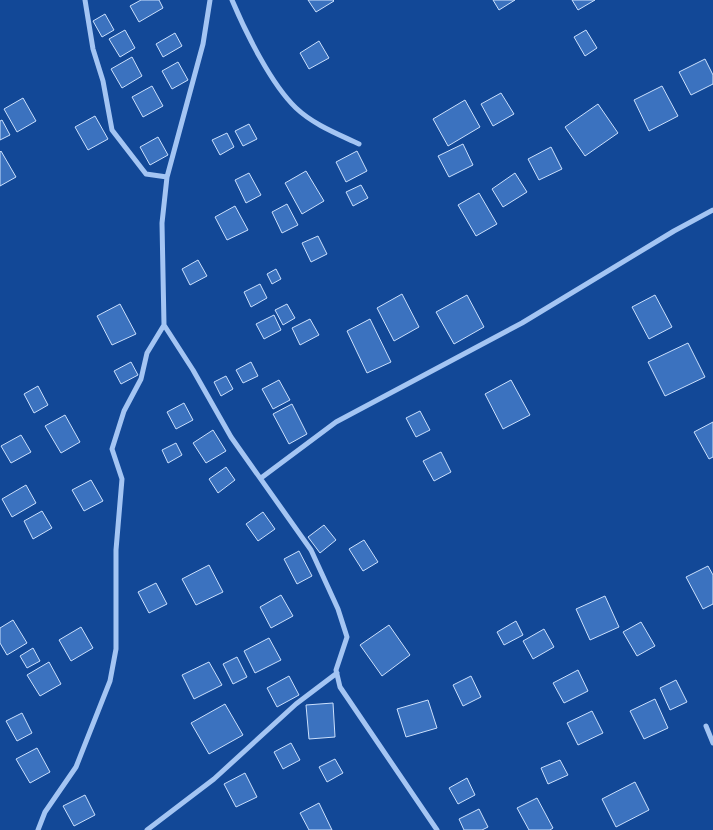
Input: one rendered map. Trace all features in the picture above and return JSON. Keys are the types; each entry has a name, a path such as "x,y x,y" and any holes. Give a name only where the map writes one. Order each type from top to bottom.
{"street":[{"path":"84,0 93,49 103,81 112,130 146,174 168,177"},
{"path":"210,0 204,44 168,177 162,223 164,325 193,370 231,437 261,478 292,526 311,550 338,609 347,637 336,670 340,687 437,830"},
{"path":"232,0 252,43 281,89 296,108 321,126 359,144"},
{"path":"261,478 336,422 522,323 674,231 713,210"},
{"path":"38,830 45,812 76,766 110,681 116,649 116,550 122,479 112,449 124,411 141,380 147,353 164,325"},
{"path":"146,830 214,779 296,704 337,673"},
{"path":"706,726 713,743"}],"building":[{"path":"141,0 159,0 163,8 139,22 130,6"},
{"path":"308,0 333,0 334,1 316,12"},
{"path":"493,0 515,0 499,10"},
{"path":"572,0 595,0 578,10"},
{"path":"105,14 114,30 102,37 93,21"},
{"path":"125,30 135,48 120,57 109,39"},
{"path":"586,30 597,48 585,56 574,37"},
{"path":"175,33 182,46 163,57 156,44"},
{"path":"319,41 329,58 309,69 300,53"},
{"path":"132,57 142,76 122,88 111,69"},
{"path":"705,59 713,75 713,84 691,95 679,72"},
{"path":"178,62 188,80 172,89 162,71"},
{"path":"152,86 163,106 143,117 132,97"},
{"path":"662,86 678,116 649,131 634,100"},
{"path":"501,93 514,114 493,126 481,104"},
{"path":"23,98 36,121 17,132 4,109"},
{"path":"465,100 480,127 448,146 433,119"},
{"path":"598,104 618,133 585,156 565,127"},
{"path":"95,116 108,139 88,150 75,127"},
{"path":"2,120 10,135 0,140 0,121"},
{"path":"249,124 257,139 243,146 235,131"},
{"path":"227,133 234,147 220,155 212,140"},
{"path":"158,137 168,155 150,165 140,147"},
{"path":"463,144 473,165 449,177 438,156"},
{"path":"551,147 562,169 539,180 528,159"},
{"path":"357,151 367,171 346,182 336,162"},
{"path":"0,152 16,177 0,186"},
{"path":"306,171 324,201 302,214 285,183"},
{"path":"249,173 261,195 246,203 235,180"},
{"path":"515,173 527,192 503,207 492,189"},
{"path":"361,185 368,198 353,206 346,192"},
{"path":"479,193 497,224 476,236 458,205"},
{"path":"287,204 298,225 282,233 272,212"},
{"path":"235,206 248,230 227,240 215,217"},
{"path":"318,236 327,254 311,262 302,243"},
{"path":"198,260 207,276 190,285 182,269"},
{"path":"276,269 281,279 272,284 267,274"},
{"path":"260,284 267,298 251,307 244,292"},
{"path":"402,294 419,327 394,341 377,308"},
{"path":"467,295 484,327 454,344 436,312"},
{"path":"655,295 672,327 649,339 632,307"},
{"path":"120,304 136,334 112,345 97,316"},
{"path":"287,304 295,318 283,325 275,310"},
{"path":"274,315 281,330 264,339 256,324"},
{"path":"310,319 319,335 300,345 292,328"},
{"path":"370,319 391,362 367,373 347,331"},
{"path":"688,343 705,377 665,396 648,362"},
{"path":"131,362 138,375 121,384 114,371"},
{"path":"251,362 258,376 243,383 236,370"},
{"path":"226,376 233,389 221,396 214,382"},
{"path":"279,380 290,400 273,409 262,389"},
{"path":"511,380 530,415 503,429 485,394"},
{"path":"38,386 48,405 34,413 24,394"},
{"path":"184,403 193,420 176,429 167,412"},
{"path":"292,404 307,434 289,444 273,414"},
{"path":"420,411 430,430 416,437 406,418"},
{"path":"65,415 80,442 61,453 45,426"},
{"path":"713,422 713,457 709,459 694,432"},
{"path":"213,430 226,451 206,463 193,443"},
{"path":"21,435 31,452 11,463 1,446"},
{"path":"176,443 182,455 168,463 162,450"},
{"path":"441,452 451,472 434,481 423,461"},
{"path":"226,467 235,480 218,493 209,479"},
{"path":"91,480 103,501 84,511 72,490"},
{"path":"26,485 36,503 12,517 2,499"},
{"path":"42,511 52,528 33,539 24,521"},
{"path":"263,512 275,529 258,541 246,524"},
{"path":"324,525 336,540 320,553 308,537"},
{"path":"364,540 378,562 363,571 349,549"},
{"path":"299,551 312,576 297,584 284,559"},
{"path":"209,565 223,592 196,605 182,579"},
{"path":"708,566 713,575 713,604 703,609 686,577"},
{"path":"156,583 167,604 149,613 138,592"},
{"path":"281,595 293,616 271,628 260,607"},
{"path":"605,596 619,627 590,640 576,609"},
{"path":"13,620 27,643 7,655 0,643 0,628"},
{"path":"516,621 523,635 504,645 497,632"},
{"path":"641,622 655,646 637,656 623,632"},
{"path":"389,625 410,655 382,676 360,645"},
{"path":"81,627 93,648 71,661 59,640"},
{"path":"544,629 554,647 533,659 523,641"},
{"path":"269,638 281,660 255,673 244,651"},
{"path":"33,648 40,661 27,668 20,656"},
{"path":"237,657 247,677 233,684 223,664"},
{"path":"49,662 61,684 40,696 27,675"},
{"path":"209,662 222,685 194,699 182,675"},
{"path":"578,670 588,691 564,703 553,683"},
{"path":"289,676 299,695 277,707 267,688"},
{"path":"471,676 481,697 463,706 453,685"},
{"path":"676,680 687,702 670,710 660,688"},
{"path":"655,699 668,728 644,739 630,711"},
{"path":"428,700 437,728 406,737 397,709"},
{"path":"333,703 335,737 309,739 306,705"},
{"path":"225,704 243,735 209,754 191,723"},
{"path":"592,711 603,733 578,745 567,723"},
{"path":"22,713 32,733 17,741 6,721"},
{"path":"291,743 300,760 283,769 274,752"},
{"path":"37,748 50,772 30,783 16,759"},
{"path":"335,759 343,773 327,782 319,767"},
{"path":"560,760 568,775 548,784 541,768"},
{"path":"245,773 257,797 236,807 224,784"},
{"path":"467,778 475,795 458,804 449,788"},
{"path":"635,782 649,810 616,827 602,799"},
{"path":"85,795 95,815 74,826 63,806"},
{"path":"537,798 553,828 550,830 529,830 517,808"},
{"path":"319,803 332,830 309,830 300,813"},
{"path":"479,809 488,827 482,830 464,830 459,819"}]}
